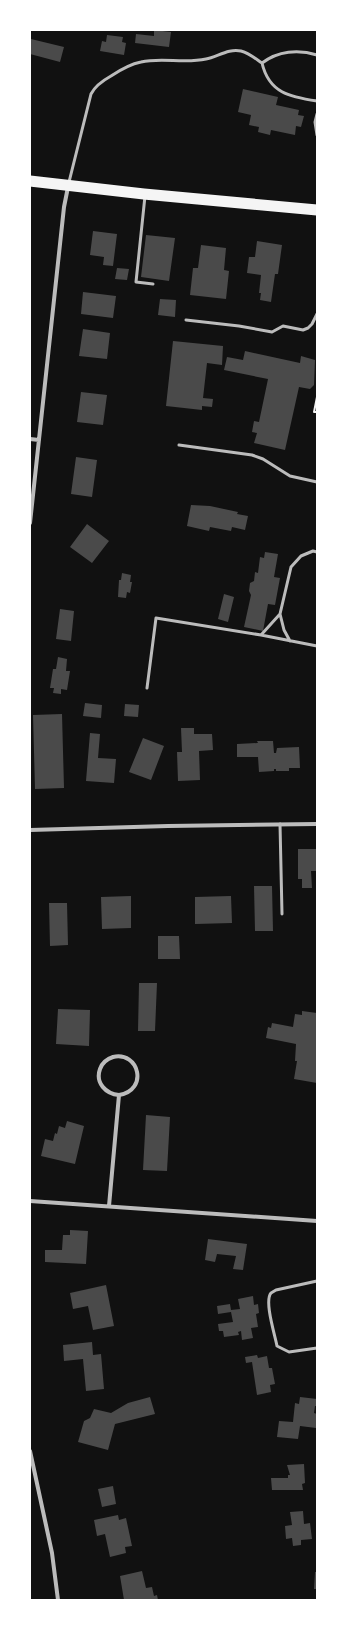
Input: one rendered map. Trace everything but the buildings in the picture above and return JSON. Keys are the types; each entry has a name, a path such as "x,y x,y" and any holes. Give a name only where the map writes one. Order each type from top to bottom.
{"highway":[{"path":"30,181 146,194 317,210"}],"street":[{"path":"30,523 64,207 68,186"},
{"path":"30,439 39,440"},
{"path":"30,830 317,824"},
{"path":"117,1056 123,1057 133,1064 138,1075 134,1087 130,1091 119,1095 106,1091 102,1086 99,1074 105,1062 117,1056"},
{"path":"110,1206 119,1095"},
{"path":"30,1201 317,1221"},
{"path":"30,1451 52,1553 58,1600"}],"lane":[{"path":"68,186 90,94 94,88 116,72 142,62 200,60 232,51 240,51 247,53 262,63 264,72 269,81 278,90 289,96 317,101"},
{"path":"262,63 279,53 297,52 317,55"},
{"path":"317,114 315,122 317,135"},
{"path":"146,194 136,282 153,284"},
{"path":"186,320 239,326 272,332 283,326 303,330 312,324 317,314"},
{"path":"179,446 252,455 263,459 290,476 317,482"},
{"path":"290,641 284,630 280,614 291,567 301,556 317,552"},
{"path":"260,635 280,614"},
{"path":"147,688 156,618 317,646"},
{"path":"280,824 282,914"},
{"path":"317,1282 276,1290 271,1293 268,1298 269,1310 278,1346 289,1352 317,1348"}],"path":[{"path":"317,397 314,412 317,412"}]}
